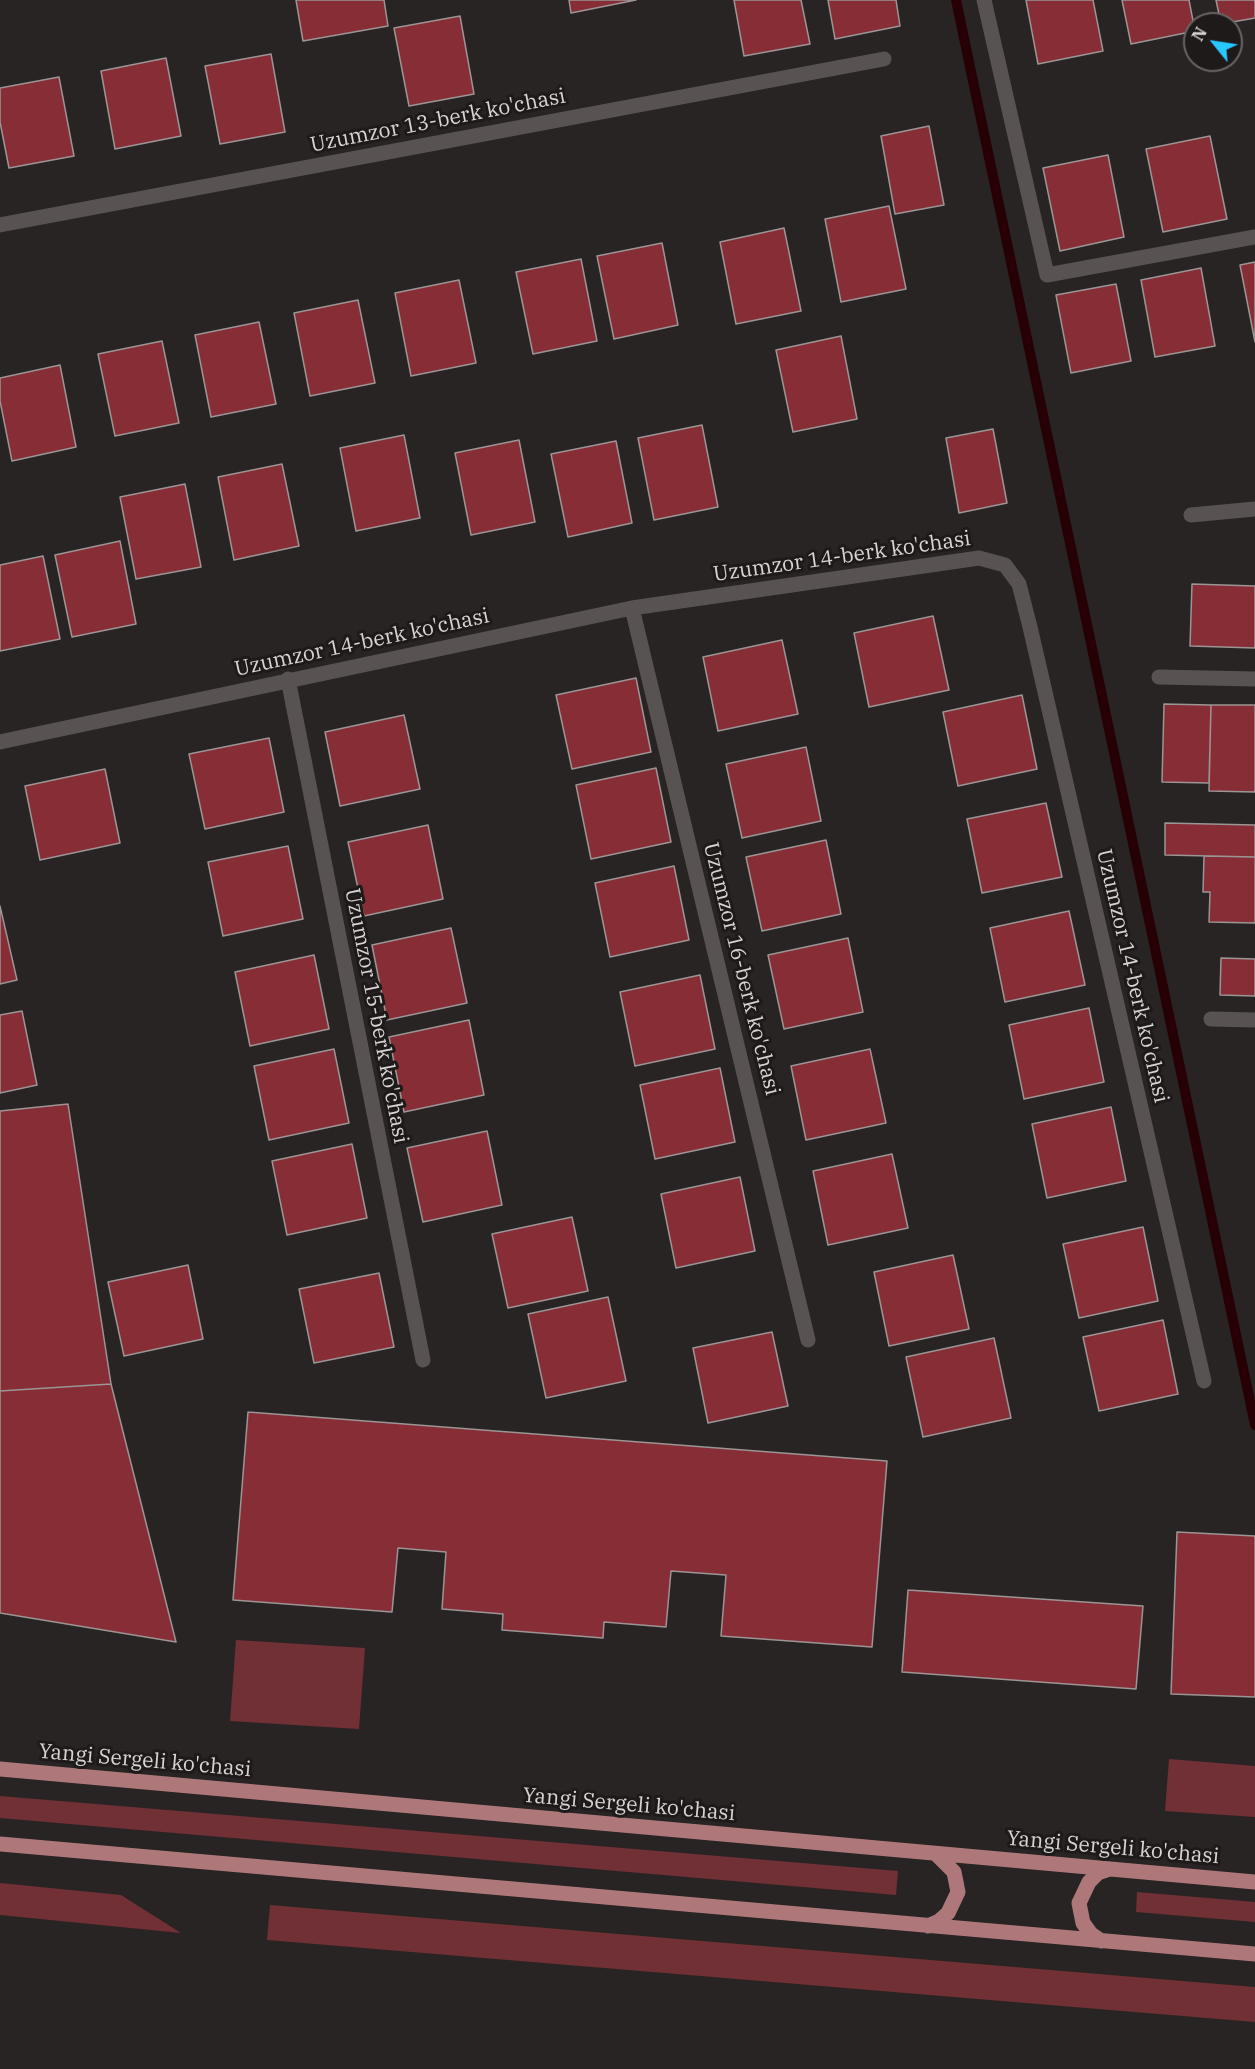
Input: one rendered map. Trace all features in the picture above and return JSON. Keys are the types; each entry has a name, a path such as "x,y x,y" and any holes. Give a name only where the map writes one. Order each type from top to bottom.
{"main road":[{"name":"Yangi Sergeli ko'chasi","path":"0,1769 1255,1882"},
{"path":"0,1844 1255,1954"},
{"path":"928,1926 939,1922 948,1913 958,1892 954,1872 936,1854"},
{"path":"1101,1941 1091,1934 1083,1923 1080,1903 1089,1882 1098,1873 1110,1869"}],"street":[{"path":"984,0 1047,275 1255,237"},
{"name":"Uzumzor 13-berk ko'chasi","path":"0,225 884,58"},
{"path":"1191,515 1255,509"},
{"name":"Uzumzor 14-berk ko'chasi","path":"0,742 288,679 632,608 979,558 1005,565 1019,584 1204,1381"},
{"name":"Uzumzor 16-berk ko'chasi","path":"632,608 808,1340"},
{"path":"1159,677 1255,679"},
{"name":"Uzumzor 15-berk ko'chasi","path":"288,679 423,1360"},
{"path":"1211,1019 1255,1020"}],"shaded area":[{"path":"236,1640 365,1648 359,1729 230,1721"},
{"path":"1169,1759 1255,1766 1255,1817 1165,1811"},
{"path":"0,1796 898,1871 896,1895 0,1818"},
{"path":"0,1883 121,1895 181,1933 0,1915"},
{"path":"1137,1892 1255,1902 1255,1922 1136,1912"},
{"path":"270,1905 1255,1987 1255,2022 267,1940"}],"building":[{"path":"296,0 384,0 388,26 303,41"},
{"path":"569,0 636,0 571,13"},
{"path":"734,0 801,0 810,44 744,56"},
{"path":"828,0 896,0 900,26 835,39"},
{"path":"1026,0 1093,0 1103,51 1038,64"},
{"path":"1122,0 1189,0 1191,12 1183,12 1183,33 1131,44"},
{"path":"1216,0 1255,0 1255,18 1243,20 1243,12 1218,12"},
{"path":"460,16 474,94 409,106 394,28"},
{"path":"271,54 285,132 220,144 205,66"},
{"path":"166,58 181,136 115,149 101,71"},
{"path":"59,77 74,156 9,168 0,122 0,88"},
{"path":"929,126 944,205 895,214 881,136"},
{"path":"1210,136 1227,219 1163,232 1146,149"},
{"path":"1108,155 1124,237 1060,251 1043,168"},
{"path":"889,206 906,289 841,302 825,219"},
{"path":"784,228 801,311 736,324 720,242"},
{"path":"662,243 678,325 614,339 597,256"},
{"path":"581,259 597,341 533,354 516,272"},
{"path":"1255,262 1255,342 1240,265"},
{"path":"1201,268 1215,346 1155,357 1141,280"},
{"path":"459,280 476,363 411,376 395,293"},
{"path":"1116,284 1131,361 1071,373 1056,295"},
{"path":"358,300 375,383 310,396 294,313"},
{"path":"259,322 276,404 211,417 195,335"},
{"path":"841,336 857,419 793,432 776,350"},
{"path":"162,341 179,423 115,436 98,354"},
{"path":"60,365 76,447 12,461 0,401 0,378"},
{"path":"702,425 718,507 654,520 638,438"},
{"path":"993,429 1007,503 959,513 946,438"},
{"path":"404,435 420,518 356,531 340,448"},
{"path":"519,440 535,522 471,535 455,453"},
{"path":"616,441 632,523 568,537 551,454"},
{"path":"282,464 299,546 234,560 218,477"},
{"path":"185,484 201,567 136,579 120,497"},
{"path":"120,541 136,624 72,637 55,555"},
{"path":"43,556 60,639 0,651 0,565"},
{"path":"1192,584 1255,586 1255,648 1190,646"},
{"path":"933,616 949,690 869,707 854,633"},
{"path":"782,640 798,714 718,731 703,657"},
{"path":"636,678 651,752 572,769 556,695"},
{"path":"1022,695 1037,769 958,786 943,712"},
{"path":"1164,704 1211,705 1209,783 1162,782"},
{"path":"1211,705 1255,705 1255,792 1209,791"},
{"path":"404,715 420,789 340,806 325,732"},
{"path":"269,738 284,812 205,829 189,754"},
{"path":"806,747 821,821 742,838 726,764"},
{"path":"656,768 671,842 591,859 576,785"},
{"path":"105,769 120,843 40,860 25,786"},
{"path":"1046,803 1062,877 982,893 967,819"},
{"path":"1165,823 1255,825 1255,857 1165,855"},
{"path":"428,825 443,899 364,916 348,842"},
{"path":"826,840 841,914 762,931 746,857"},
{"path":"288,846 303,919 223,936 208,862"},
{"path":"1204,856 1255,857 1255,923 1209,922 1210,892 1203,892"},
{"path":"674,866 689,940 610,957 595,883"},
{"path":"0,906 17,980 0,984"},
{"path":"1069,911 1085,985 1005,1002 990,928"},
{"path":"451,928 467,1003 387,1020 372,945"},
{"path":"848,938 863,1012 784,1029 768,955"},
{"path":"314,955 329,1029 250,1046 235,972"},
{"path":"1221,958 1255,959 1255,996 1220,995"},
{"path":"700,975 715,1049 635,1066 620,992"},
{"path":"1089,1008 1104,1082 1024,1099 1009,1025"},
{"path":"22,1011 37,1085 0,1093 0,1015"},
{"path":"469,1020 484,1095 404,1112 389,1037"},
{"path":"334,1049 349,1123 269,1140 254,1066"},
{"path":"870,1049 886,1123 806,1140 791,1066"},
{"path":"720,1068 735,1142 655,1159 640,1085"},
{"path":"68,1104 111,1384 0,1391 0,1111"},
{"path":"1111,1107 1126,1181 1047,1198 1032,1124"},
{"path":"487,1131 502,1205 423,1222 407,1148"},
{"path":"352,1144 367,1218 287,1235 272,1161"},
{"path":"892,1154 908,1228 828,1245 813,1171"},
{"path":"740,1177 755,1251 676,1268 661,1194"},
{"path":"572,1217 588,1291 508,1308 492,1234"},
{"path":"1143,1227 1158,1301 1079,1318 1063,1244"},
{"path":"953,1255 969,1329 889,1346 874,1272"},
{"path":"188,1265 203,1339 124,1356 108,1282"},
{"path":"379,1273 394,1347 314,1363 299,1289"},
{"path":"608,1297 626,1381 546,1398 528,1314"},
{"path":"1163,1320 1178,1394 1099,1411 1083,1337"},
{"path":"772,1332 788,1406 708,1423 693,1348"},
{"path":"994,1338 1011,1418 923,1437 906,1357"},
{"path":"111,1384 176,1642 0,1613 0,1391"},
{"path":"248,1412 887,1461 872,1647 721,1636 726,1575 671,1571 666,1627 604,1622 603,1638 502,1630 503,1614 442,1609 446,1552 398,1548 392,1612 233,1600"},
{"path":"1177,1532 1255,1536 1255,1697 1171,1694"},
{"path":"908,1590 1143,1606 1136,1689 902,1672"}],"waterway":[{"path":"956,0 1255,1425"}]}
